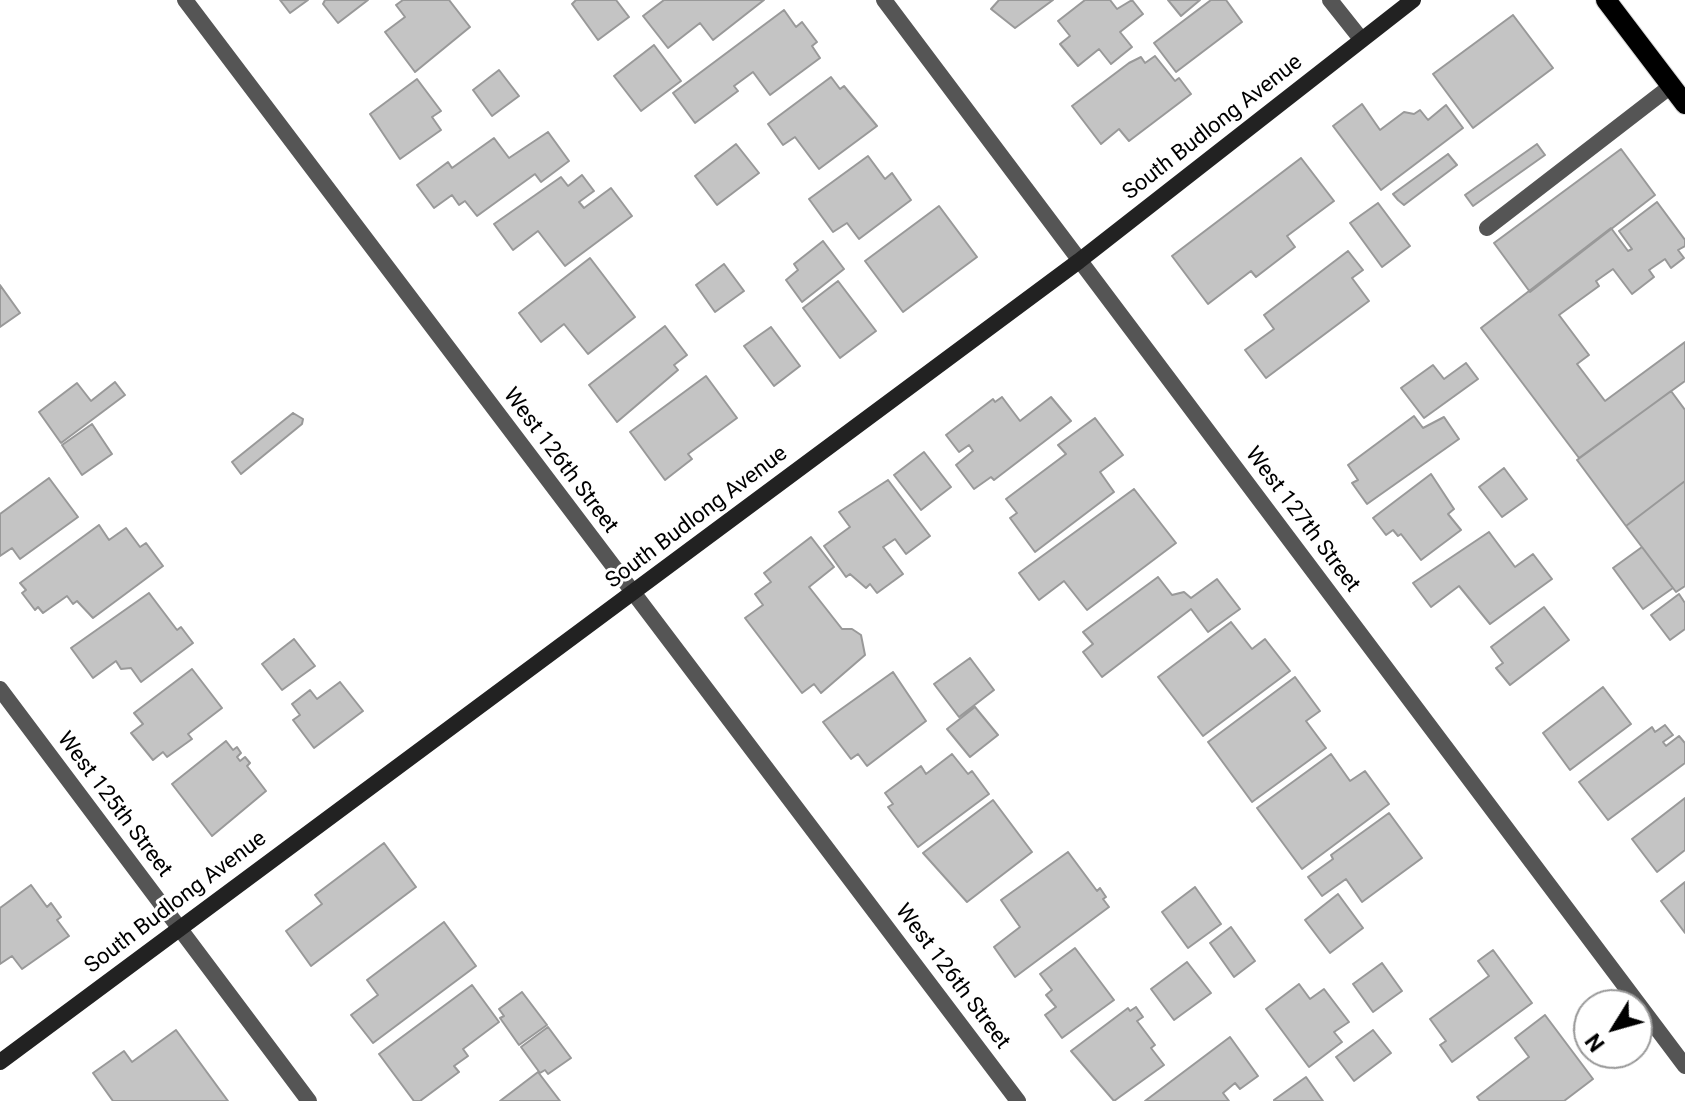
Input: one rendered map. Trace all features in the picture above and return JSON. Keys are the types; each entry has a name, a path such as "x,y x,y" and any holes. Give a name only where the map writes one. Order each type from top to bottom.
{"main road":[{"path":"1606,0 1681,97"}],"street":[{"name":"West 126th Street","path":"185,0 1018,1101"},
{"name":"West 127th Street","path":"884,0 1685,1066"},
{"path":"1330,0 1361,39"},
{"name":"South Budlong Avenue","path":"0,1062 1079,261 1413,0"},
{"path":"1487,228 1681,97"},
{"name":"West 125th Street","path":"0,689 309,1101"}],"building":[{"path":"280,0 308,0 290,13"},
{"path":"325,0 368,0 338,23 323,4"},
{"path":"403,0 449,0 470,27 415,72 385,32 405,17 396,5"},
{"path":"576,0 616,0 629,17 598,40 572,4"},
{"path":"664,0 764,0 713,40 700,23 668,48 643,16"},
{"path":"999,0 1053,0 1015,28 991,9"},
{"path":"1085,0 1110,0 1117,9 1132,0 1143,14 1120,32 1132,47 1111,64 1099,49 1078,66 1060,44 1070,36 1058,21"},
{"path":"1168,0 1200,0 1181,16"},
{"path":"1211,0 1226,0 1242,22 1176,72 1154,43"},
{"path":"784,10 796,27 802,22 817,42 812,46 820,58 770,95 753,72 734,86 738,91 695,123 673,93"},
{"path":"1513,15 1553,68 1473,128 1433,74"},
{"path":"654,45 681,81 641,111 614,76"},
{"path":"1155,56 1175,81 1179,78 1191,94 1129,141 1119,129 1101,144 1072,106 1129,63 1141,57 1145,63"},
{"path":"499,70 519,96 492,116 473,90"},
{"path":"831,77 840,89 844,86 877,126 819,169 795,137 783,145 768,124"},
{"path":"417,79 441,111 432,117 441,130 400,159 370,114"},
{"path":"1362,104 1380,130 1404,112 1414,114 1420,110 1428,120 1446,105 1463,128 1381,190 1333,126"},
{"path":"548,132 569,161 541,182 535,174 477,216 465,201 459,205 452,195 434,208 417,185 448,162 452,168 494,138 509,158"},
{"path":"736,144 759,173 717,205 695,176"},
{"path":"1537,144 1545,155 1473,206 1465,195"},
{"path":"1621,149 1655,195 1530,292 1494,243"},
{"path":"1448,154 1457,165 1404,205 1393,194"},
{"path":"868,156 885,179 892,173 911,200 859,239 847,223 833,232 809,199"},
{"path":"1301,158 1334,201 1287,236 1295,247 1256,277 1251,271 1208,304 1172,256"},
{"path":"582,175 594,191 579,202 584,208 611,188 632,216 565,266 538,231 513,250 494,224 561,177 568,186"},
{"path":"1657,202 1685,240 1685,246 1678,250 1684,258 1671,268 1665,259 1649,270 1654,277 1632,294 1613,269 1596,281 1599,286 1559,315 1589,355 1577,364 1605,401 1685,342 1685,381 1579,458 1481,328 1611,228 1628,251 1632,249 1619,231"},
{"path":"1378,203 1410,246 1382,267 1350,223"},
{"path":"939,206 977,257 903,312 865,261"},
{"path":"823,241 844,269 802,302 786,280 798,270 794,264"},
{"path":"1348,251 1363,270 1352,278 1369,301 1266,378 1245,350 1274,329 1264,315"},
{"path":"590,258 635,317 588,354 564,324 541,342 519,313"},
{"path":"724,264 744,291 715,312 696,285"},
{"path":"838,281 876,331 840,358 803,308"},
{"path":"0,285 20,313 0,327"},
{"path":"665,326 687,355 674,365 678,370 617,422 589,385"},
{"path":"771,327 800,366 774,386 744,346"},
{"path":"1466,363 1478,379 1424,418 1401,388 1433,365 1444,379"},
{"path":"706,376 737,418 688,454 692,459 665,480 630,432"},
{"path":"115,382 125,395 61,443 39,412 77,383 91,401"},
{"path":"1671,391 1685,410 1685,481 1626,526 1577,460"},
{"path":"1002,397 1020,421 1051,397 1071,421 994,480 991,477 974,489 956,465 973,451 969,445 959,452 946,435 993,399 995,402"},
{"path":"293,413 303,419 302,424 241,474 232,462"},
{"path":"1414,416 1423,428 1444,417 1459,439 1367,504 1352,483 1358,480 1348,465"},
{"path":"1095,418 1123,455 1100,472 1114,492 1035,552 1010,518 1017,513 1006,499 1066,454 1058,445"},
{"path":"92,424 112,454 82,475 62,445"},
{"path":"924,452 951,487 921,510 894,475"},
{"path":"1504,468 1527,499 1502,517 1479,487"},
{"path":"1431,474 1454,509 1448,514 1461,530 1421,560 1401,534 1398,536 1393,530 1386,535 1373,518"},
{"path":"49,478 78,517 20,559 12,548 0,556 0,514"},
{"path":"888,480 930,536 906,554 895,539 883,547 903,574 877,593 870,584 866,588 850,574 846,577 824,546 850,527 839,512"},
{"path":"1685,481 1685,586 1676,592 1626,526"},
{"path":"1134,489 1176,543 1087,610 1064,581 1039,600 1019,573"},
{"path":"99,525 109,540 126,528 140,547 146,543 163,566 93,618 77,601 73,604 67,596 43,613 38,607 35,610 22,593 26,590 20,583"},
{"path":"1489,532 1515,567 1533,554 1552,579 1490,624 1459,586 1431,607 1413,583"},
{"path":"811,537 834,567 809,587 842,629 852,629 861,635 865,655 821,693 814,684 802,693 745,618 763,605 755,594 771,582 764,573"},
{"path":"1642,547 1673,588 1643,609 1613,568"},
{"path":"1158,577 1172,595 1184,592 1191,598 1217,579 1240,609 1208,632 1191,609 1102,677 1083,652 1093,644 1083,632"},
{"path":"149,593 177,630 181,627 193,643 141,682 131,668 121,669 116,661 93,678 71,648"},
{"path":"1679,594 1685,603 1685,629 1670,640 1651,615"},
{"path":"1544,607 1569,640 1510,685 1496,668 1503,663 1491,647"},
{"path":"1231,622 1252,649 1265,639 1290,671 1203,736 1158,677"},
{"path":"294,639 315,666 282,690 262,664"},
{"path":"970,658 994,690 959,717 934,684"},
{"path":"192,669 222,708 188,734 192,739 167,757 163,752 153,760 131,733 143,724 134,713"},
{"path":"893,672 926,721 867,766 858,754 851,759 823,722"},
{"path":"1295,677 1320,711 1306,721 1326,748 1252,802 1208,742"},
{"path":"340,682 363,711 314,748 293,720 300,715 292,704 310,690 317,699"},
{"path":"1603,687 1631,724 1570,770 1543,733"},
{"path":"975,707 998,735 970,757 947,729"},
{"path":"1665,725 1673,735 1663,742 1666,746 1679,736 1685,743 1685,763 1608,820 1579,782 1652,727 1655,732"},
{"path":"226,741 233,750 237,747 241,753 237,757 240,761 245,757 250,763 247,766 266,791 212,836 172,784"},
{"path":"952,754 968,774 972,771 989,794 918,847 888,807 893,804 885,793 921,766 926,774"},
{"path":"1331,754 1350,781 1365,771 1389,804 1302,869 1257,808"},
{"path":"1685,798 1685,850 1657,872 1632,839"},
{"path":"993,800 1032,852 967,902 923,853"},
{"path":"1389,813 1422,858 1362,902 1346,879 1322,896 1308,877 1333,859 1331,855"},
{"path":"384,843 416,887 311,966 286,931 322,904 315,895"},
{"path":"1068,852 1097,891 1100,888 1109,907 1015,977 994,947 1020,927 1001,900"},
{"path":"1685,882 1685,933 1661,901"},
{"path":"31,885 47,907 51,903 61,917 57,920 69,936 22,969 12,956 0,964 0,908"},
{"path":"1195,887 1221,924 1188,948 1162,912"},
{"path":"1338,894 1363,928 1330,953 1305,920"},
{"path":"444,922 476,966 373,1043 351,1015 378,995 367,980"},
{"path":"1231,927 1255,961 1234,977 1210,943"},
{"path":"1075,948 1114,1000 1062,1038 1045,1015 1056,1007 1046,995 1052,990 1040,974"},
{"path":"1493,950 1532,1003 1452,1062 1440,1045 1446,1041 1430,1019 1489,976 1478,961"},
{"path":"1187,962 1211,993 1174,1020 1151,989"},
{"path":"1382,963 1402,991 1373,1012 1353,984"},
{"path":"1299,984 1310,999 1324,989 1349,1022 1334,1032 1342,1042 1309,1067 1266,1009"},
{"path":"472,985 499,1022 463,1049 468,1056 454,1066 459,1072 420,1101 414,1101 379,1054"},
{"path":"522,992 547,1025 519,1045 500,1018 504,1016 499,1009"},
{"path":"1136,1007 1143,1017 1137,1021 1155,1045 1151,1048 1164,1065 1114,1101 1071,1051 1128,1008 1130,1011"},
{"path":"1545,1015 1573,1052 1573,1069 1586,1069 1593,1079 1564,1101 1480,1101 1477,1097 1529,1057 1515,1038"},
{"path":"548,1027 571,1058 548,1074 545,1070 540,1073 521,1047"},
{"path":"176,1030 228,1101 113,1101 93,1073 124,1051 132,1062"},
{"path":"1373,1030 1391,1053 1354,1081 1336,1057"},
{"path":"1230,1037 1258,1076 1240,1089 1235,1083 1223,1093 1229,1101 1145,1101"},
{"path":"538,1072 560,1101 500,1101"},
{"path":"1306,1077 1323,1101 1274,1101 1274,1100"}]}
